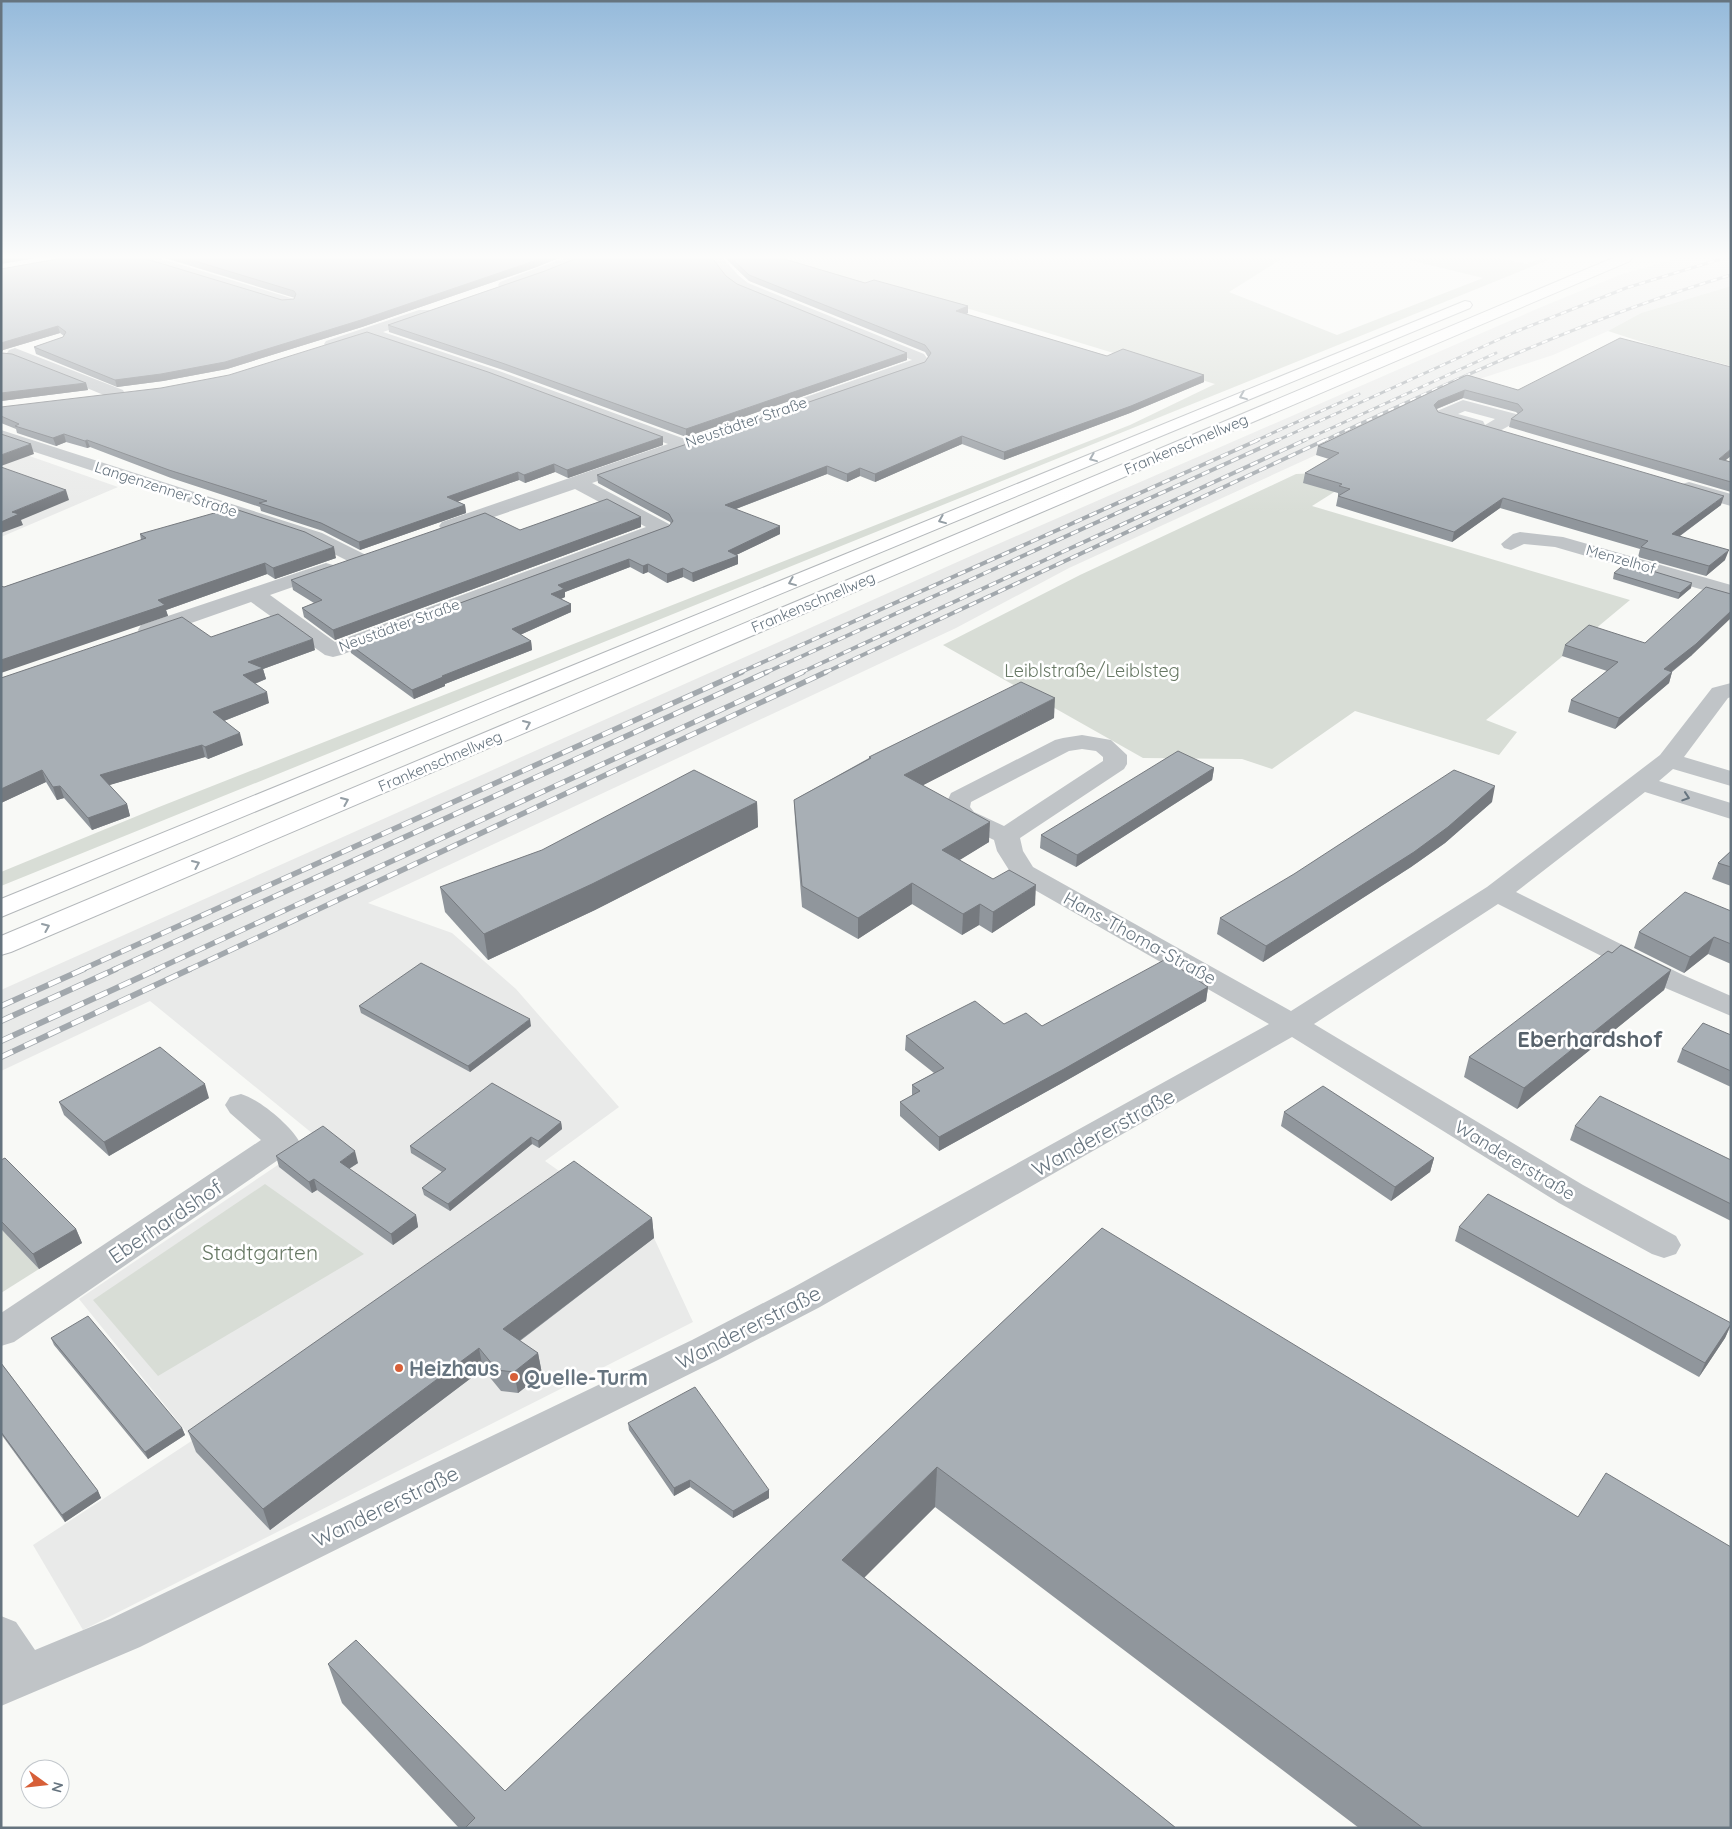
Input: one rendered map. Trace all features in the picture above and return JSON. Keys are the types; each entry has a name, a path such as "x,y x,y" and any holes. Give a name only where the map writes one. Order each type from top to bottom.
{"highway":[{"name":"Frankenschnellweg","path":"1,909 1371,343"},
{"name":"Frankenschnellweg","path":"1,946 1424,343"}],"street":[{"path":"315,350 335,343"},
{"path":"402,343 496,375 683,444"},
{"name":"Neustädter Straße","path":"430,532 918,364 921,361 918,357 884,343"},
{"path":"8,355 41,345"},
{"path":"8,355 117,394"},
{"path":"90,397 136,392"},
{"path":"1490,429 1518,437"},
{"name":"Langenzenner Straße","path":"1,434 315,537 357,558"},
{"name":"Neustädter Straße","path":"254,594 332,650 662,528 577,482"},
{"path":"1671,482 1731,500"},
{"name":"Menzelhof","path":"1511,544 1520,538 1556,541 1731,592"},
{"path":"129,637 375,552"},
{"name":"Wandererstraße","path":"1,1636 13,1680 125,1633 706,1350 850,1273 1292,1024 1497,894 1669,760 1720,693 1731,690"},
{"path":"1082,742 1103,745 1115,755 1115,764 1006,836 966,817 957,808 960,798 1062,745 1082,742"},
{"path":"1669,760 1731,779"},
{"path":"1641,783 1731,811"},
{"name":"Hans-Thoma-Straße","path":"1006,836 1010,851 1022,872 1292,1024"},
{"path":"1497,894 1673,981 1731,1007"},
{"name":"Wandererstraße","path":"1292,1024 1570,1194 1664,1245"},
{"name":"Eberhardshof","path":"1,1332 283,1141 242,1105"}],"shaded area":[{"path":"1458,343 1580,343 1553,355 1464,384 1316,455 1069,568 956,628 368,903 452,933 516,989 619,1107 545,1161 654,1238 693,1322 83,1630 33,1545 193,1440 79,1299 318,1138 150,1001 1,1071 1,990 973,555"},
{"path":"1,446 118,487 1,537"}],"green space":[{"path":"1082,343 1342,343 1,886 1,872 159,807 1130,425 1215,384"},
{"path":"1646,343 1731,343 1731,366"},
{"name":"Leiblstraße/Leiblsteg","path":"1366,472 1312,506 1630,600 1486,720 1517,732 1499,755 1355,711 1272,769 1242,759 1143,758 943,645 1080,575 1296,474"},
{"name":"Stadtgarten","path":"265,1184 364,1254 158,1376 93,1300"},
{"path":"1,1229 39,1269 1,1293"}],"building":[{"path":"45,343 285,343 225,362 161,374 115,380 34,347"},
{"path":"331,343 401,343 488,372 663,437 567,470 554,464 524,475 518,472 447,497 465,505 359,542 321,523 259,503 267,501 169,470 87,440 64,434 53,438 15,426 19,424 1,416 1,407 161,388 229,375"},
{"path":"443,343 883,343 907,353 686,429"},
{"path":"921,343 1065,343 1107,356 1123,349 1204,375 1131,406 1004,452 962,436 875,474 860,468 847,474 827,466 725,505 780,526 728,551 738,556 692,573 683,568 667,574 648,564 643,566 629,559 558,585 564,589 551,594 571,604 512,629 531,641 442,676 412,690 349,644 669,526 673,521 669,514 597,475 925,362 931,353 925,345"},
{"path":"1609,343 1640,343 1731,367 1731,449 1719,459 1731,462 1731,482 1511,419 1523,410 1518,404 1465,390 1438,401 1434,405 1438,412 1724,496 1672,534 1729,550 1709,566 1641,547 1648,541 1503,498 1454,532 1338,496 1350,489 1339,486 1342,484 1305,473 1339,453 1318,446 1467,375 1518,390"},
{"path":"1,352 12,354 86,383 1,393"},
{"path":"1,434 31,444 1,455"},
{"path":"1,467 66,490 12,512 19,514 1,522"},
{"path":"607,499 641,517 333,630 302,608 322,600 291,580 485,513 520,530"},
{"path":"232,508 305,532 334,547 273,568 265,563 158,600 165,605 1,660 1,586 4,587 146,538 140,534"},
{"path":"1626,563 1692,583 1680,593 1614,573"},
{"path":"1706,587 1731,594 1731,611 1696,644 1664,669 1672,672 1619,718 1571,700 1618,662 1565,645 1589,625 1645,643"},
{"path":"278,614 313,639 248,662 263,668 243,675 267,692 213,712 240,733 205,747 202,745 100,775 127,804 88,818 60,786 53,787 42,770 1,789 1,678 182,617 211,637"},
{"path":"1021,682 1055,698 904,775 990,822 942,850 993,879 1009,870 1036,885 993,912 980,904 963,914 912,883 858,918 802,886 794,800 871,758 869,757"},
{"path":"1178,751 1214,768 1077,855 1041,835"},
{"path":"694,770 757,802 592,884 484,934 440,887 542,850"},
{"path":"1454,770 1495,786 1448,827 1414,852 1266,946 1220,918 1294,874"},
{"path":"1731,851 1731,867 1718,863"},
{"path":"1685,892 1731,911 1731,944 1714,937 1690,957 1639,932"},
{"path":"1621,945 1671,970 1524,1088 1469,1057 1608,951 1612,953"},
{"path":"1166,959 1208,987 939,1137 900,1102 920,1091 912,1085 944,1068 906,1036 975,1001 1004,1024 1026,1013 1042,1026"},
{"path":"421,963 530,1019 468,1066 359,1006"},
{"path":"1703,1023 1731,1035 1731,1071 1682,1049"},
{"path":"160,1047 205,1084 104,1142 59,1102"},
{"path":"492,1083 561,1122 538,1141 531,1137 448,1204 422,1188 446,1169 410,1146"},
{"path":"1323,1086 1434,1158 1395,1187 1284,1112"},
{"path":"1600,1096 1731,1160 1731,1204 1575,1126"},
{"path":"323,1126 355,1151 340,1162 416,1215 391,1234 314,1179 309,1182 276,1156"},
{"path":"5,1158 76,1229 33,1254 1,1221 1,1160"},
{"name":"Heizhaus","path":"574,1161 652,1218 503,1329 538,1353 514,1372 497,1370 479,1348 263,1509 188,1431"},
{"path":"1488,1194 1731,1324 1705,1363 1459,1227"},
{"path":"1102,1228 1578,1517 1606,1473 1731,1547 1731,1828 1423,1828 937,1467 842,1560 1176,1828 465,1828 475,1818 328,1664 356,1640 505,1791"},
{"path":"88,1316 182,1428 145,1452 51,1338"},
{"path":"1,1363 98,1491 62,1515 1,1432"},
{"path":"695,1387 769,1490 733,1511 690,1480 674,1488 628,1423"}],"railway":[{"path":"1276,441 1490,343"},
{"path":"1323,441 1473,372 1541,343"},
{"path":"1303,441 1496,353"},
{"path":"1255,441 1359,394"},
{"path":"739,673 1258,440"},
{"path":"765,673 1278,440"},
{"path":"800,673 1305,440"},
{"path":"824,673 1325,440"},
{"path":"81,970 742,672"},
{"path":"113,970 767,672"},
{"path":"155,970 803,672"},
{"path":"188,970 826,672"},
{"path":"1,1006 84,969"},
{"path":"1,1021 116,969"},
{"path":"1,1041 158,969"},
{"path":"1,1057 190,969"}],"place":[{"name":"Heizhaus","path":"399,1368"},
{"name":"Quelle-Turm","path":"514,1377"}],"district":[{"name":"Eberhardshof","path":"1590,1039"}]}
